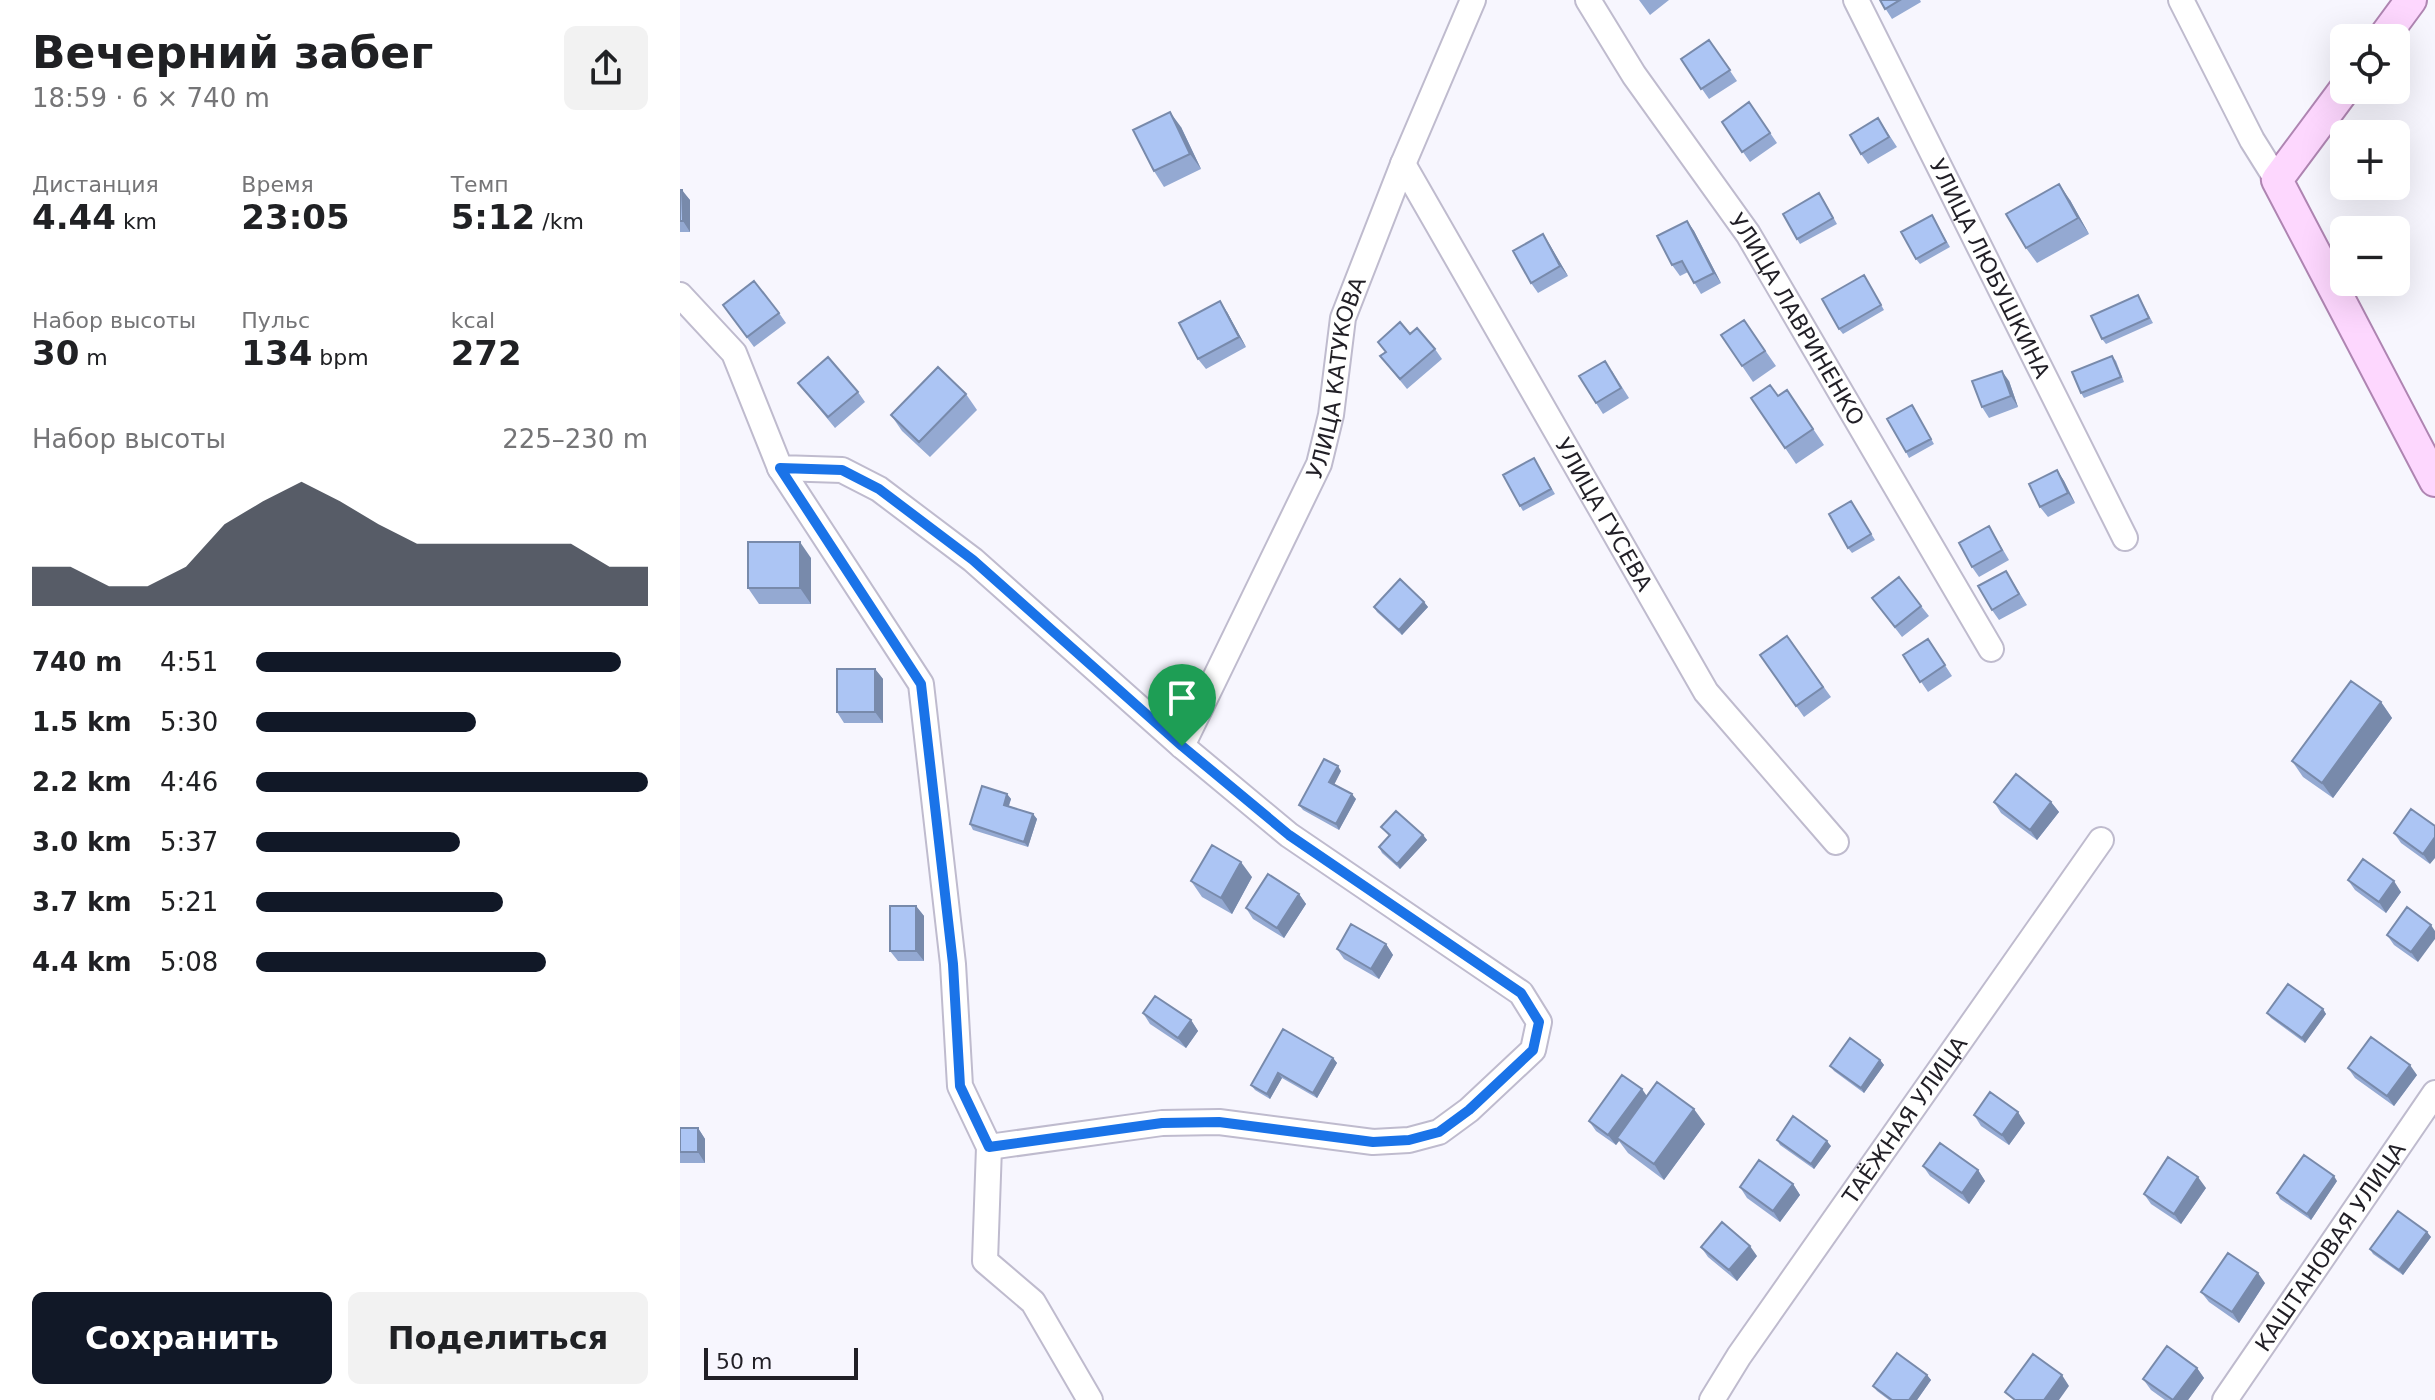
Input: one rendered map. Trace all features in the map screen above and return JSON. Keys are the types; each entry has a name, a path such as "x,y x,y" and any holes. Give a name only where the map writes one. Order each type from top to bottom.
{"main road":[{"path":"2393,24 2411,0"},
{"path":"2334,104 2277,180 2432,468"}],"street":[{"name":"УЛИЦА КАТУКОВА","path":"1182,746 1319,464 1331,415 1343,318 1403,164 1473,0"},
{"name":"УЛИЦА ЛАВРИНЕНКО","path":"1588,0 1634,75 1748,234 1991,649"},
{"name":"УЛИЦА ЛЮБУШКИНА","path":"1856,0 2125,538"},
{"path":"2181,0 2252,140 2277,180"},
{"name":"УЛИЦА ГУСЕВА","path":"1403,164 1706,692 1836,842"},
{"path":"680,295 734,353 780,468 921,684 953,964 960,1086 989,1147 985,1261 1033,1302 1090,1400"},
{"path":"780,468 842,470 879,489 973,560 1182,746 1289,835 1521,993 1539,1022 1533,1050 1469,1110 1439,1132 1409,1140 1373,1142 1205,1122 1162,1123 989,1147"},
{"name":"ТАЁЖНАЯ УЛИЦА","path":"1712,1400 1739,1356 2101,840"},
{"name":"КАШТАНОВАЯ УЛИЦА","path":"2225,1400 2435,1093"}],"building":[{"path":"1880,0 1900,0 1885,9"},
{"path":"1709,40 1730,70 1701,89 1681,59"},
{"path":"1749,102 1770,133 1742,152 1722,122"},
{"path":"1170,112 1190,154 1154,171 1133,130"},
{"path":"1878,118 1889,137 1861,154 1850,135"},
{"path":"2059,184 2078,218 2026,248 2006,214"},
{"path":"682,190 683,221 680,221"},
{"path":"1819,193 1833,218 1797,239 1783,214"},
{"path":"1932,215 1946,242 1916,259 1901,232"},
{"path":"1687,221 1714,273 1694,283 1682,261 1672,265 1657,236"},
{"path":"1543,234 1560,266 1531,283 1513,251"},
{"path":"1864,275 1881,305 1839,329 1822,299"},
{"path":"754,281 779,313 747,337 723,305"},
{"path":"2138,295 2149,318 2102,339 2091,316"},
{"path":"1220,301 1239,337 1198,359 1179,323"},
{"path":"1744,320 1765,351 1742,366 1721,335"},
{"path":"1400,322 1410,334 1417,328 1435,349 1400,379 1380,356 1386,352 1378,342"},
{"path":"2112,356 2121,377 2081,393 2072,372"},
{"path":"828,357 858,392 828,417 798,383"},
{"path":"1605,361 1621,388 1596,403 1579,376"},
{"path":"938,367 966,394 919,442 891,415"},
{"path":"2002,371 2011,396 1982,407 1972,381"},
{"path":"1770,385 1778,396 1787,390 1813,429 1785,448 1751,398"},
{"path":"1912,405 1931,439 1906,452 1887,419"},
{"path":"1534,458 1551,489 1520,506 1503,475"},
{"path":"2057,470 2068,493 2040,507 2029,484"},
{"path":"1851,501 1871,534 1848,548 1829,514"},
{"path":"1989,526 2002,550 1972,567 1959,543"},
{"path":"748,542 800,542 800,588 748,588"},
{"path":"2006,571 2019,594 1992,610 1978,586"},
{"path":"1899,577 1921,606 1895,627 1872,598"},
{"path":"1400,579 1424,602 1399,630 1374,607"},
{"path":"1787,636 1823,687 1796,706 1760,655"},
{"path":"1928,639 1945,665 1920,682 1903,655"},
{"path":"837,669 875,669 875,712 837,712"},
{"path":"2351,681 2381,702 2322,783 2292,761"},
{"path":"1324,759 1338,766 1329,782 1352,794 1336,824 1299,805"},
{"path":"2016,774 2051,802 2030,830 1994,802"},
{"path":"982,786 1007,794 1004,805 1033,814 1024,842 970,824"},
{"path":"2411,809 2435,826 2435,837 2423,854 2394,833"},
{"path":"1396,811 1423,835 1397,864 1379,847 1390,835 1381,827"},
{"path":"1212,845 1241,862 1221,898 1191,881"},
{"path":"2363,859 2394,881 2379,902 2348,880"},
{"path":"1268,874 1299,894 1277,928 1246,908"},
{"path":"890,906 916,906 916,951 890,951"},
{"path":"2407,907 2431,925 2411,952 2387,935"},
{"path":"1351,924 1386,944 1371,969 1337,949"},
{"path":"2288,984 2323,1009 2302,1038 2267,1013"},
{"path":"1155,996 1191,1020 1178,1038 1143,1013"},
{"path":"1283,1029 1333,1058 1313,1093 1278,1073 1267,1094 1251,1085"},
{"path":"2371,1037 2410,1065 2387,1096 2348,1068"},
{"path":"1850,1038 1880,1060 1861,1088 1830,1066"},
{"path":"1622,1075 1642,1089 1608,1135 1589,1121"},
{"path":"1657,1082 1694,1109 1654,1164 1617,1138"},
{"path":"1990,1092 2018,1112 2002,1135 1974,1115"},
{"path":"1793,1116 1827,1141 1811,1164 1777,1140"},
{"path":"680,1128 698,1128 698,1152 680,1152"},
{"path":"1940,1143 1978,1170 1962,1193 1923,1166"},
{"path":"2304,1155 2334,1176 2307,1214 2277,1193"},
{"path":"2168,1157 2198,1177 2174,1214 2144,1194"},
{"path":"1759,1160 1793,1184 1773,1211 1740,1187"},
{"path":"2398,1211 2427,1232 2399,1270 2370,1249"},
{"path":"1722,1222 1750,1246 1729,1270 1701,1247"},
{"path":"2228,1253 2258,1273 2232,1312 2201,1292"},
{"path":"2167,1346 2197,1368 2173,1400 2143,1379"},
{"path":"1897,1353 1927,1375 1909,1400 1892,1400 1873,1386"},
{"path":"2033,1354 2062,1375 2044,1400 2015,1400 2005,1392"}],"route":[{"path":"780,468 842,470 879,489 973,560 1182,746 1289,835 1521,993 1539,1022 1533,1050 1469,1110 1439,1132 1409,1140 1373,1142 1219,1122 1162,1123 989,1147 960,1086 953,964 921,684 780,468"}]}
